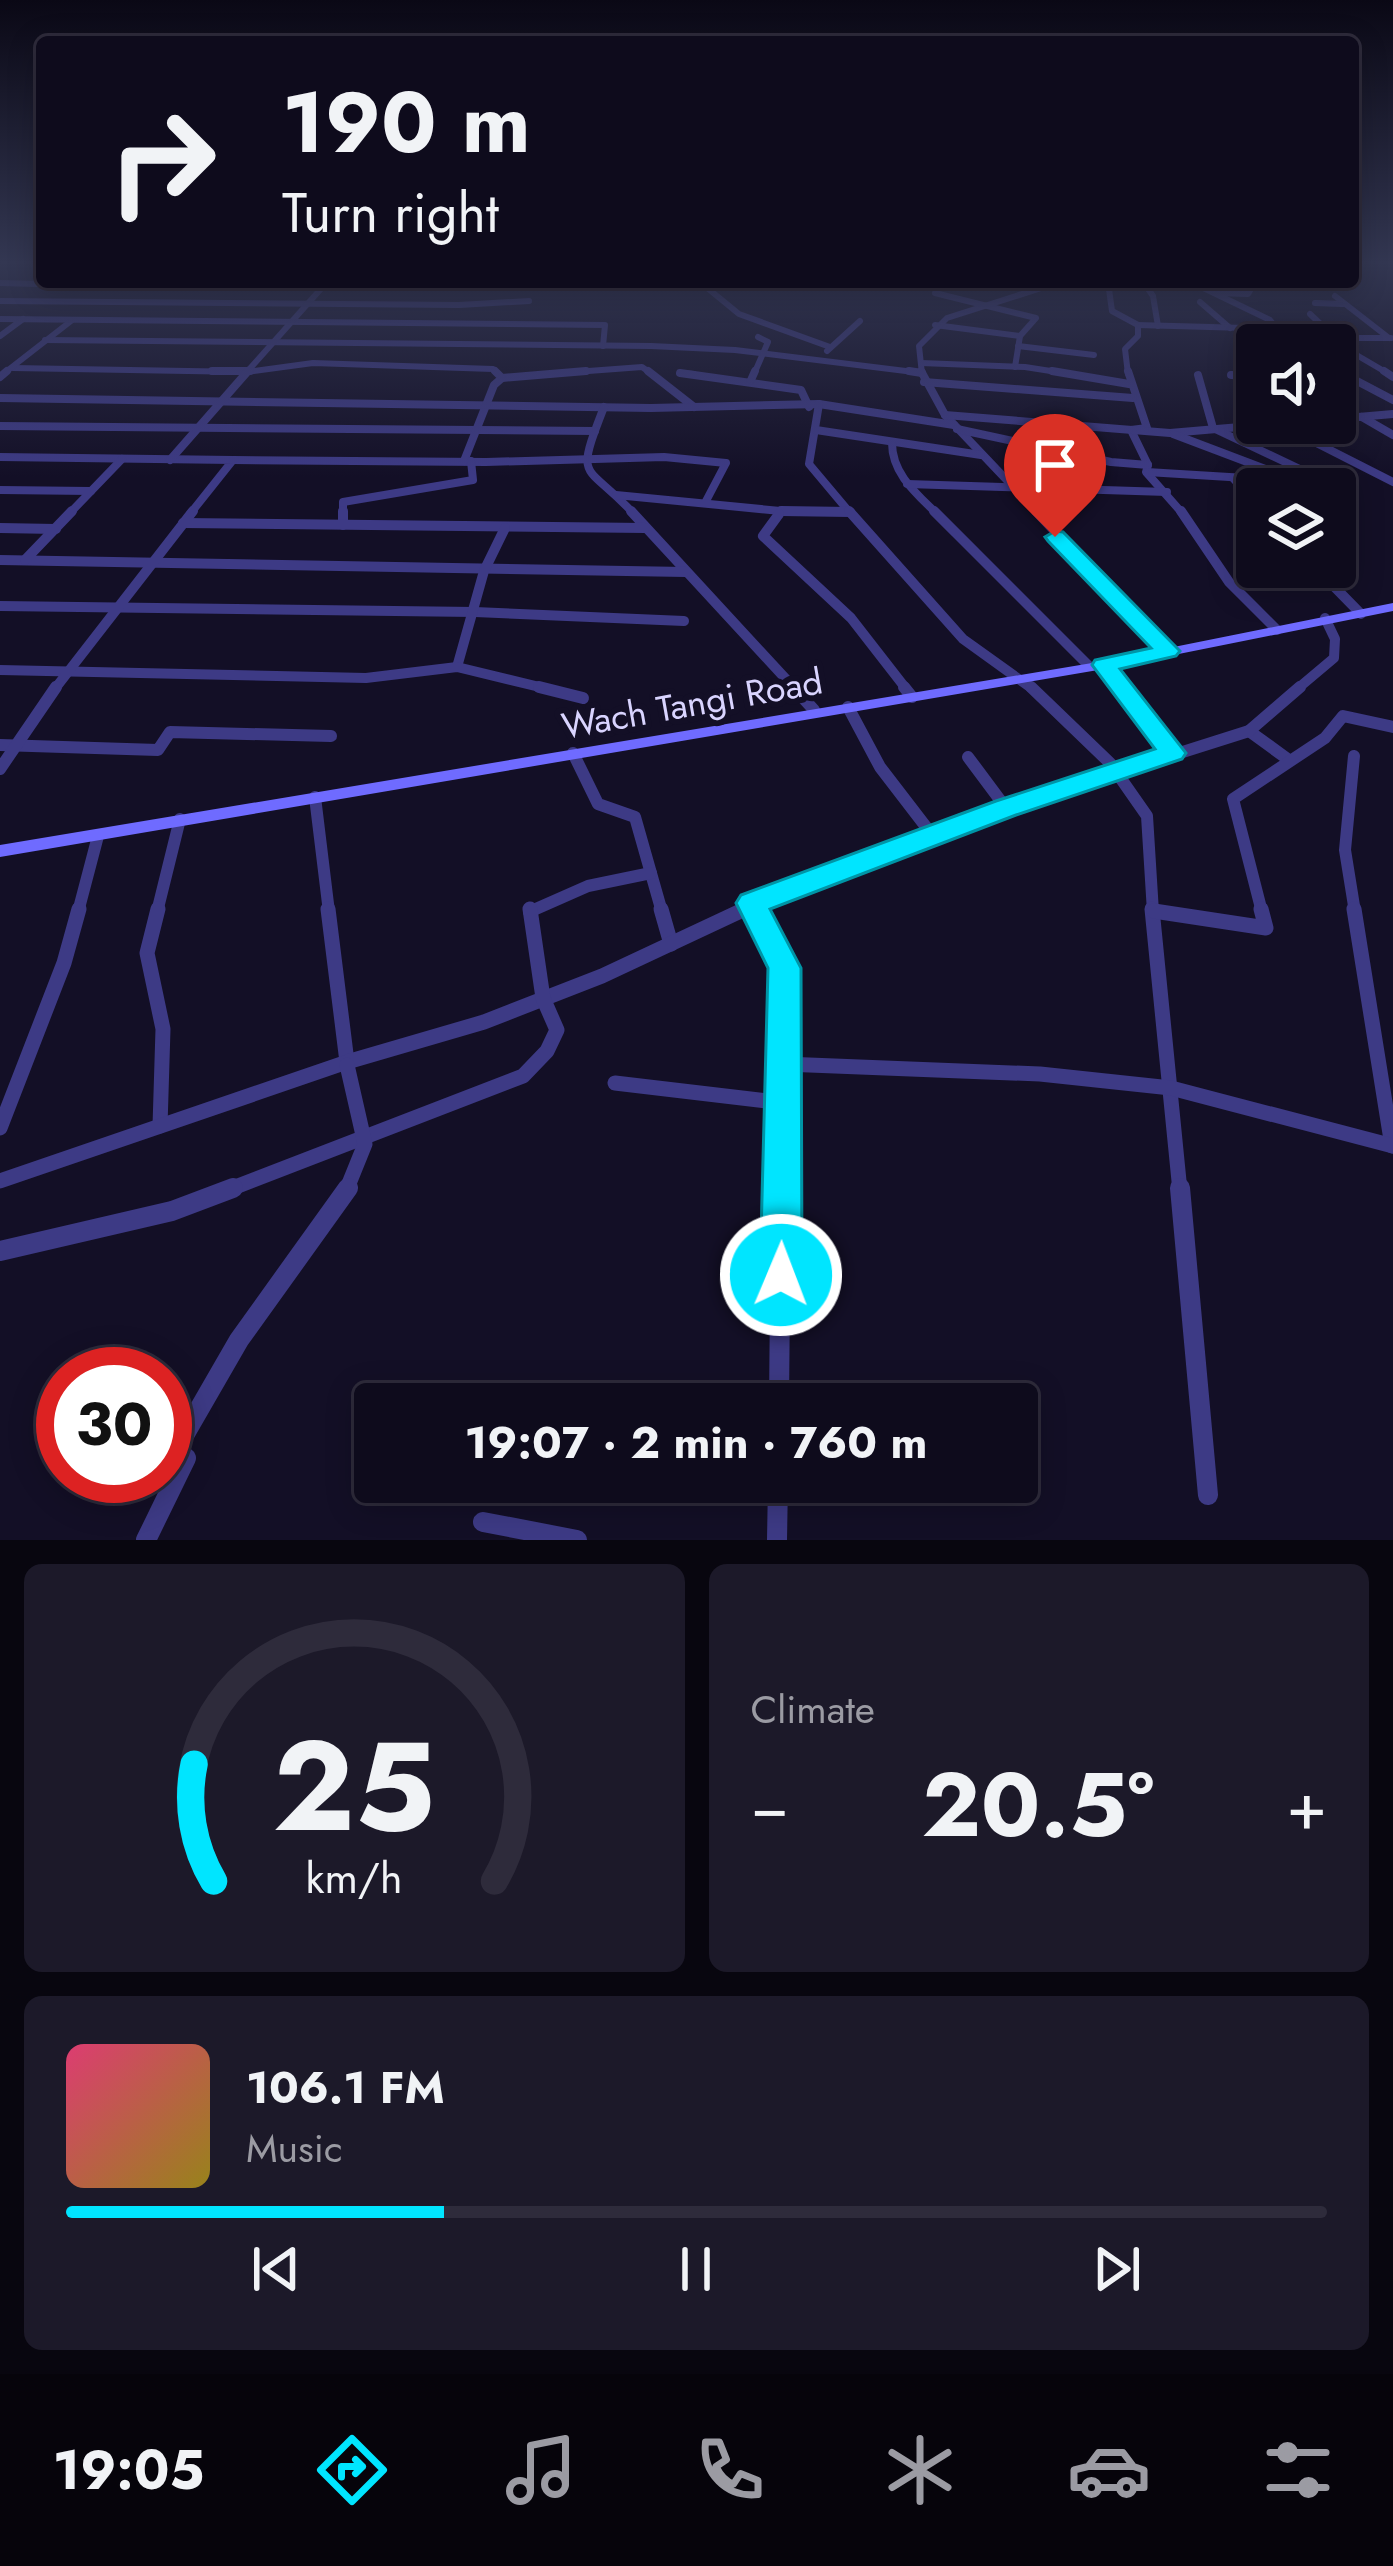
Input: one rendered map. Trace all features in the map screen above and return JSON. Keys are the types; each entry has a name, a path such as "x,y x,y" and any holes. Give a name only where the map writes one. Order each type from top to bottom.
{"main road":[{"name":"Wach Tangi Road","path":"0,851 1096,666 1393,607"}],"street":[{"path":"0,377 53,334"},
{"path":"170,460 283,334"},
{"path":"603,346 604,334"},
{"path":"794,334 830,346"},
{"path":"818,361 845,334"},
{"path":"928,334 919,346 922,373 945,415 1168,651"},
{"path":"1003,334 1020,336 1016,367"},
{"path":"1131,430 1147,428 1133,398 1124,349 1138,334"},
{"path":"751,380 768,343 758,337"},
{"path":"1356,338 1391,338"},
{"path":"45,340 603,346 761,353 1133,398"},
{"path":"1018,346 1094,356"},
{"path":"1063,372 1066,352"},
{"path":"1356,355 1393,377"},
{"path":"13,368 246,372 313,363 493,369 502,378 642,367 694,407"},
{"path":"922,373 1016,367 1129,384"},
{"path":"680,374 801,390 814,406 809,464 962,639 993,666 1021,679 1140,798 1148,816 1157,987 1171,1088 1208,1496"},
{"path":"1198,375 1212,426 1298,468"},
{"path":"1231,375 1236,375"},
{"path":"343,525 343,502 473,480 467,461 475,430 502,378"},
{"path":"1356,381 1393,400"},
{"path":"0,398 814,406 956,427 1147,468 1236,478"},
{"path":"604,406 584,458 589,477 616,495 814,710"},
{"path":"1356,417 1393,414"},
{"path":"945,415 1170,433 1236,428"},
{"path":"1361,417 1393,435"},
{"path":"0,426 595,431"},
{"path":"815,430 982,455"},
{"path":"1131,430 1147,468 1228,582 1277,630"},
{"path":"1170,433 1265,468"},
{"path":"892,442 892,457 907,484 1096,666 1172,753"},
{"path":"1322,444 1393,482"},
{"path":"1077,454 1076,472 1086,492"},
{"path":"0,457 467,461 664,457 726,464 706,500"},
{"path":"25,560 122,459"},
{"path":"0,769 115,607 233,460"},
{"path":"1233,478 1236,481"},
{"path":"907,484 1168,492"},
{"path":"0,490 91,491"},
{"path":"616,495 706,500 779,514 850,512"},
{"path":"779,514 763,536 851,618 912,697"},
{"path":"183,523 645,528"},
{"path":"0,528 56,529"},
{"path":"457,667 484,571 505,528"},
{"path":"0,560 686,572"},
{"path":"1335,588 1360,614"},
{"path":"0,606 475,612 684,621"},
{"path":"0,1181 484,1022 602,976 752,903 1006,808 1249,731 1334,658 1335,639 1325,618"},
{"path":"0,670 366,678 457,667 584,698"},
{"path":"848,707 880,767 933,836"},
{"path":"1154,911 1266,928 1233,799 1325,738 1343,716 1393,727"},
{"path":"1249,731 1289,760"},
{"path":"0,745 158,749 170,732 331,736"},
{"path":"573,753 598,804 635,817 671,944"},
{"path":"784,1064 1040,1074 1171,1088 1392,1146 1345,850 1354,756"},
{"path":"968,757 1006,808"},
{"path":"146,1540 186,1457 175,1451 239,1340 331,1217 357,1172 364,1137 347,1064 315,797"},
{"path":"160,1126 163,1029 147,953 180,819"},
{"path":"0,1129 64,963 98,836"},
{"path":"0,1251 172,1211 523,1076 547,1051 557,1030 543,998 529,909 588,886 651,873"},
{"path":"752,903 784,968 779,1383"},
{"path":"615,1083 784,1103"},
{"path":"777,1540 778,1503"},
{"path":"482,1522 577,1540"}],"route":[{"path":"781,1275 784,968 752,903 1006,808 1172,753 1104,665 1168,651 1055,537"}]}
